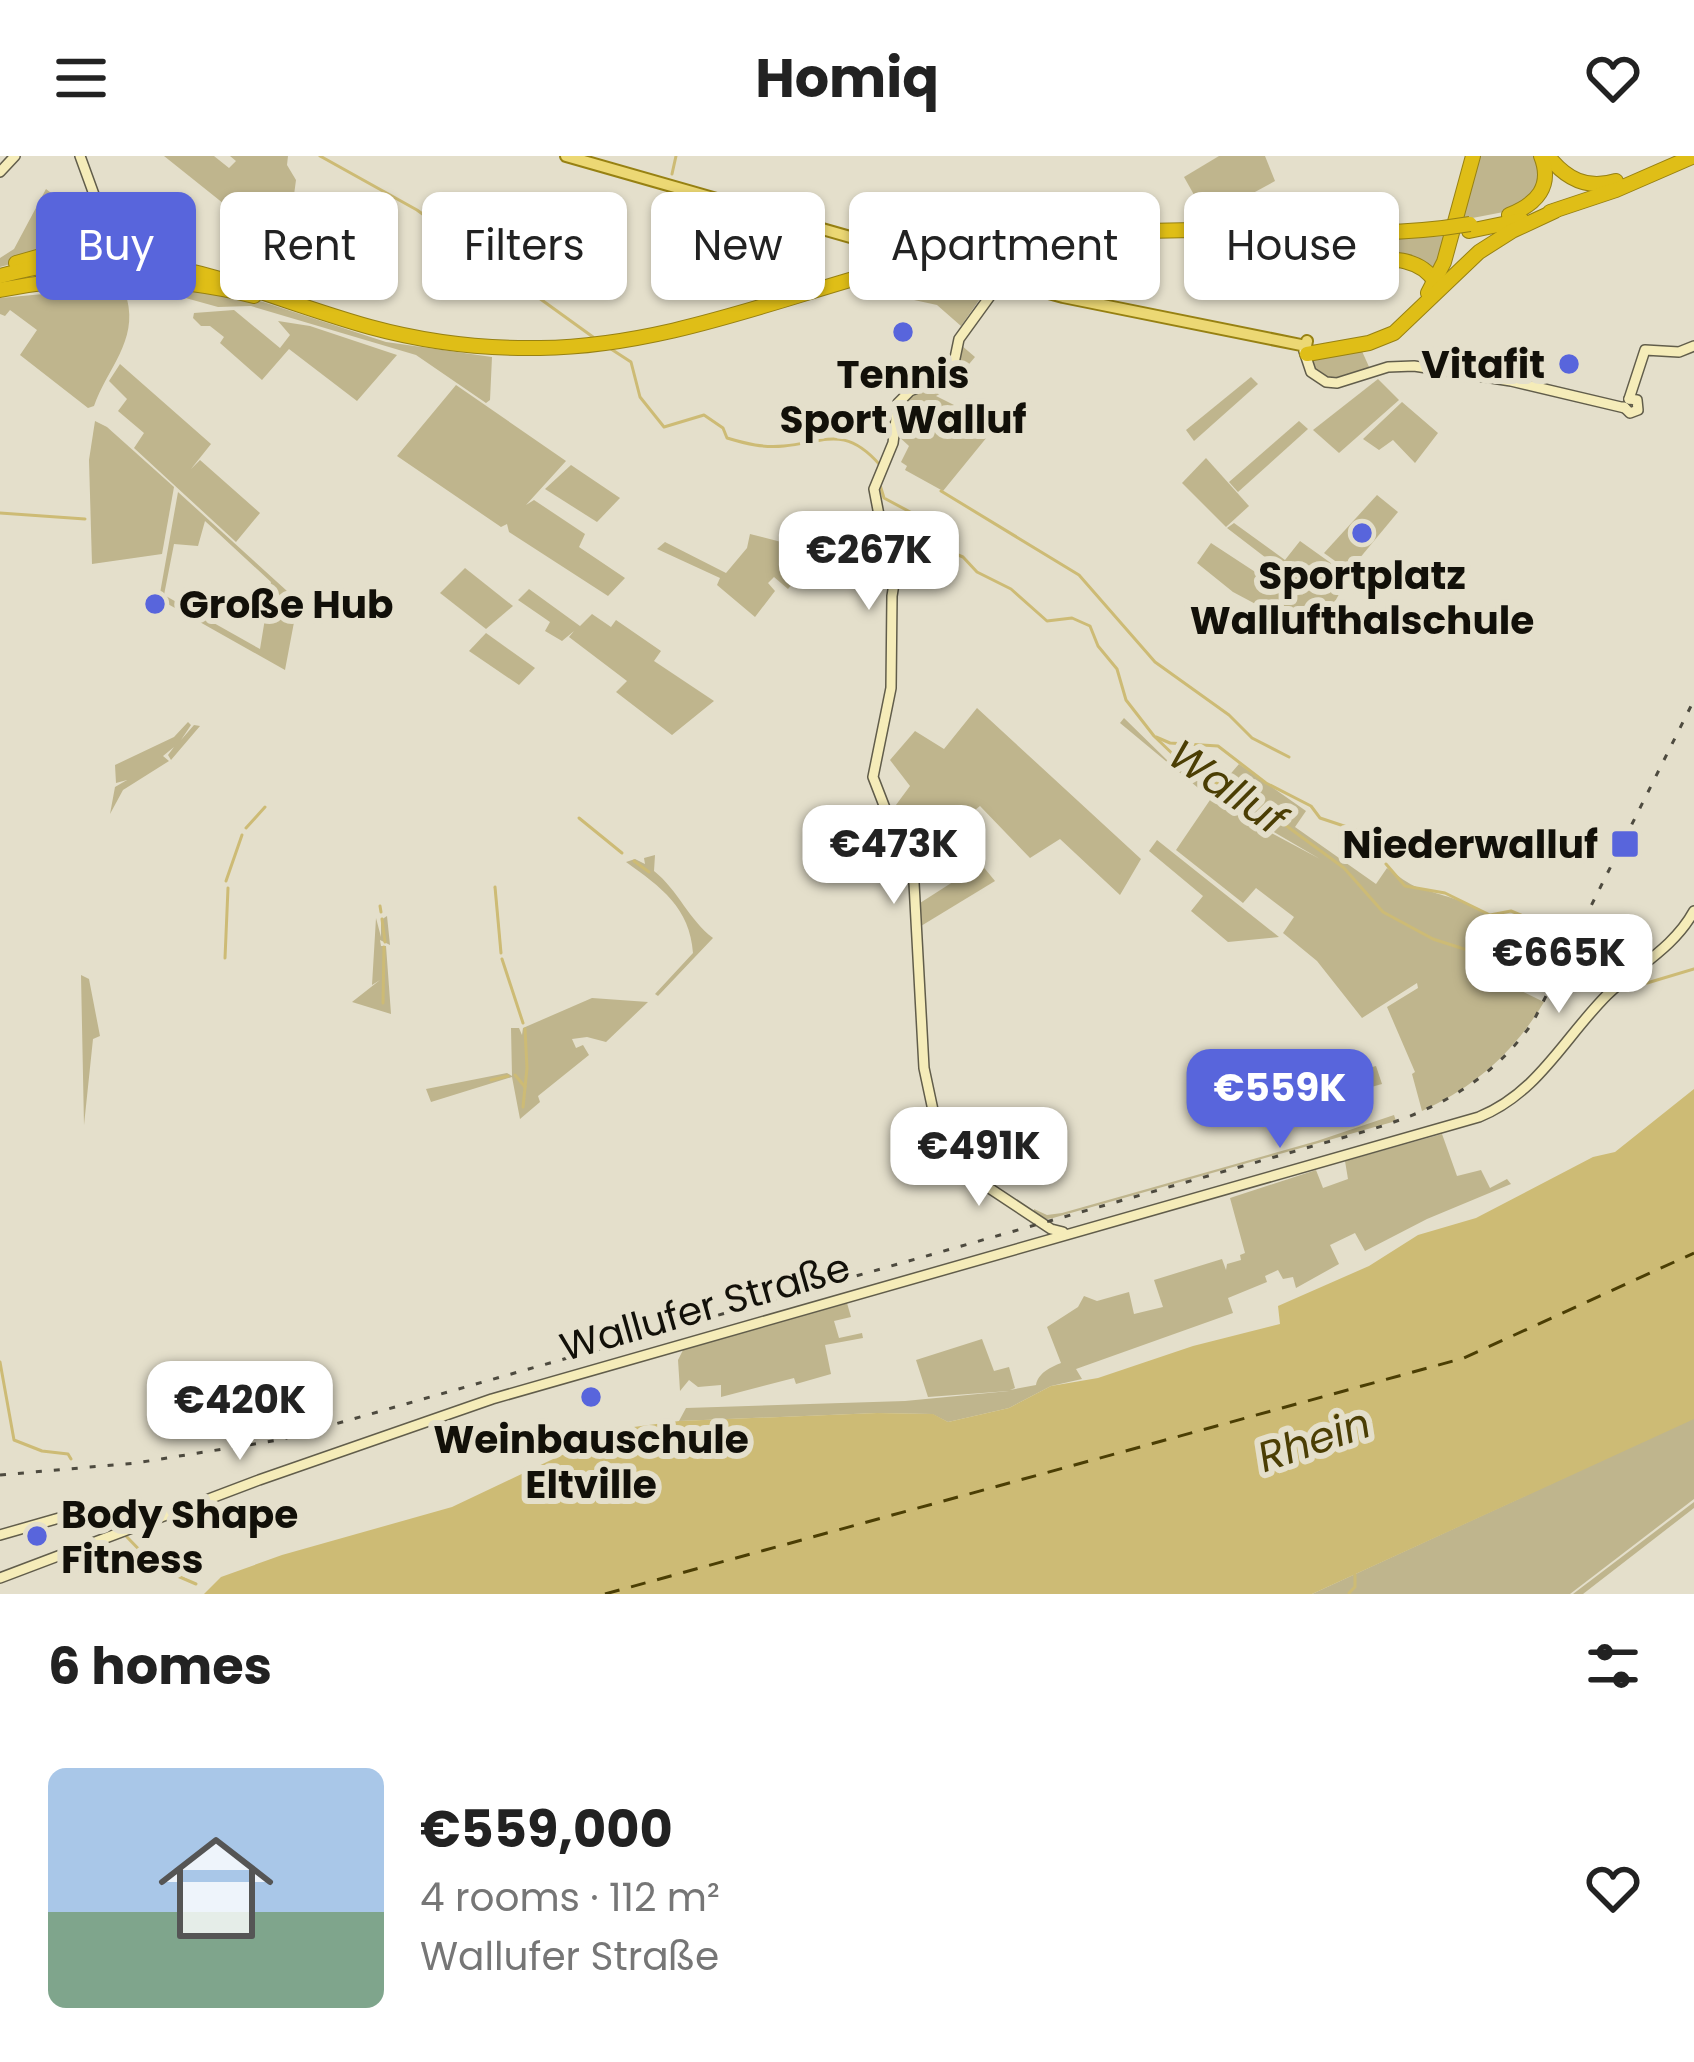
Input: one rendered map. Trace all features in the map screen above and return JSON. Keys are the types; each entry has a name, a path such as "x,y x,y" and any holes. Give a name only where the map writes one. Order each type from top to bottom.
{"highway":[{"path":"1306,351 1378,335 1412,312 1444,262 1476,156"},
{"path":"1428,302 1448,263 1476,156"},
{"path":"1545,156 1582,183 1606,184 1641,176"},
{"path":"1499,219 1525,209 1539,197 1546,177 1545,156"},
{"path":"1469,228 1641,176 1680,156"},
{"path":"1306,351 1386,337 1487,246 1555,211 1694,156"},
{"path":"1399,235 1555,211"},
{"path":"730,318 916,261 1052,238 1161,230 1442,231"},
{"path":"0,279 68,268 132,266 195,275 383,336 539,354 612,349 885,275 1007,249 1184,237"},
{"path":"0,279 65,262 130,260 220,277"},
{"path":"1399,261 1429,273 1435,282"},
{"path":"0,279 36,265"},
{"path":"0,279 36,279"},
{"path":"196,284 276,301"},
{"path":"291,300 375,328 485,350"}],"main road":[{"path":"566,156 849,237"},
{"path":"1064,300 1256,335 1306,351"},
{"path":"1256,335 1306,351"}],"street":[{"path":"0,172 15,156"},
{"path":"80,156 93,192"},
{"path":"986,300 958,339 946,376 910,392 898,403 893,443 874,488 898,559 892,596 891,688 872,777 916,892 924,1068 941,1141 965,1172 1049,1231"},
{"path":"1306,351 1315,377 1331,383 1388,367 1414,366 1613,404 1629,402 1645,350 1679,352 1694,346"},
{"name":"Wallufer Straße","path":"135,1522 153,1520 510,1394 1040,1241 1049,1231 1070,1233 1487,1114 1535,1081 1608,994 1672,942 1694,911"},
{"path":"0,1535 91,1508 135,1522"},
{"path":"116,1513 109,1517 122,1530"},
{"path":"0,1578 135,1522"}],"shaded area":[{"path":"164,156 214,156 229,168 236,161 230,156 288,156 287,165 296,180 294,192 220,192 220,201"},
{"path":"1219,156 1265,156 1275,181 1255,192 1192,192 1184,177"},
{"path":"1480,156 1540,156 1545,181 1514,210 1462,220"},
{"path":"36,208 36,257 0,267 0,258 14,249"},
{"path":"1450,236 1433,274 1399,266 1399,238"},
{"path":"196,289 220,293 220,300 257,300 386,342 492,357 490,400 486,403 416,355 251,306 218,307 193,300"},
{"path":"36,295 36,300 127,300 125,342 94,406 88,408 20,355 37,330 10,310 5,316 0,314 0,298"},
{"path":"914,300 979,300 961,326 937,305"},
{"path":"234,310 280,348 290,335 278,321 310,326 397,355 357,401 289,349 262,380 220,343 224,337 193,318 194,313"},
{"path":"961,345 975,357 936,396 996,426 943,491 905,470 901,462 909,446 897,435 901,405 946,379"},
{"path":"1361,349 1370,369 1331,380 1316,375 1310,357"},
{"path":"120,364 211,444 191,469 200,460 260,513 236,542 134,448 144,433 118,411 127,399 109,381"},
{"path":"1251,377 1258,384 1194,441 1186,430"},
{"path":"1378,379 1399,400 1339,453 1313,430"},
{"path":"456,385 566,461 526,505 534,500 585,534 579,547 625,578 608,596 509,532 507,524 501,527 397,456"},
{"path":"1402,402 1438,433 1415,463 1393,440 1379,450 1363,439"},
{"path":"95,421 174,487 162,554 92,564 89,460"},
{"path":"1299,421 1308,429 1238,492 1229,482"},
{"path":"1206,458 1249,506 1226,527 1182,483"},
{"path":"571,465 620,498 597,522 545,489"},
{"path":"178,492 298,601 285,670 159,599","holes":["205,521 271,582 260,649 164,595 174,544 198,546"]},
{"name":"Sportplatz Wallufthalschule","path":"1377,495 1398,512 1349,571 1324,553"},
{"path":"1234,523 1285,560 1300,541 1349,576 1316,636 1233,592 1197,563 1211,543 1269,581 1279,568 1227,528"},
{"path":"750,534 785,543 783,555 801,574 788,589 774,577 768,583 775,591 755,617 717,585 720,578 657,549 665,542 726,573 747,548"},
{"path":"465,568 513,606 486,629 440,593"},
{"path":"529,589 580,626 592,614 611,627 616,620 661,651 654,661 714,701 672,735 616,692 627,681 569,637 574,631 562,641 545,631 550,622 518,600"},
{"path":"486,633 535,668 519,685 469,651"},
{"path":"977,708 1141,859 1120,895 1060,839 1030,858 980,806 911,861 890,813 910,786 890,760 915,731 944,749"},
{"path":"1124,718 1169,762 1206,787 1221,785 1239,764 1306,811 1295,827 1376,884 1387,868 1415,886 1491,916 1507,938 1508,956 1497,979 1544,1002 1520,1037 1476,1079 1422,1111 1415,1072 1387,1007 1418,988 1417,983 1362,1018 1317,961 1283,933 1294,917 1256,888 1243,903 1176,850 1210,800 1320,859 1197,787 1120,723"},
{"path":"188,722 191,725 181,740 194,725 200,726 171,760 168,755 174,747 163,756 169,761 123,790 110,814 115,787 127,780 116,783 115,765 174,737"},
{"path":"1157,840 1279,937 1228,942 1191,911 1203,896 1149,851"},
{"path":"655,855 654,871 713,938 658,996 655,994 693,953 680,911 626,862 635,859 645,864 644,858"},
{"path":"981,864 995,881 921,926 920,903"},
{"path":"387,916 390,945 380,940 386,946 391,1014 352,1002 380,980 372,985 376,918 381,937 381,920"},
{"path":"81,975 89,979 100,1036 93,1039 84,1125"},
{"path":"592,998 648,1002 606,1042 572,1039 576,1048 583,1045 589,1055 538,1096 540,1102 520,1119 512,1077 431,1102 426,1089 507,1073 512,1076 511,1028 519,1028 522,1035 523,1028"},
{"path":"1376,1066 1382,1084 1318,1102 1312,1083"},
{"path":"1394,1115 1396,1121 1053,1218 1042,1220 1034,1215 1034,1209 1047,1215 1062,1213"},
{"path":"1442,1134 1457,1176 1481,1170 1490,1188 1507,1179 1511,1184 1365,1251 1355,1233 1330,1245 1339,1264 1296,1288 1293,1277 1283,1279 1278,1270 1265,1276 1267,1282 1228,1298 1233,1313 1076,1369 1082,1379 1051,1386 1009,1408 948,1422 932,1414 877,1413 679,1421 686,1408 905,1401 1009,1391 928,1397 916,1360 982,1339 994,1371 1009,1367 1015,1388 1010,1390 1036,1385 1042,1374 1061,1363 1047,1327 1078,1307 1084,1296 1097,1301 1129,1292 1134,1314 1163,1307 1154,1280 1222,1259 1226,1270 1227,1264 1241,1260 1245,1253 1230,1198 1316,1170 1323,1188 1348,1179 1345,1161"},
{"path":"847,1303 851,1317 834,1321 839,1338 862,1333 863,1338 825,1345 831,1374 796,1384 794,1378 721,1397 721,1385 698,1387 689,1380 680,1391 678,1360 683,1350"},
{"path":"1694,1418 1694,1499 1570,1594 1312,1594"},
{"path":"1694,1502 1694,1508 1583,1594 1573,1594"}],"water":[{"name":"Rhein","path":"1694,1089 1694,1419 1312,1594 204,1594 221,1577 282,1555 452,1507 626,1428 679,1421 877,1413 933,1414 948,1422 1009,1408 1051,1386 1098,1378 1193,1346 1280,1324 1278,1306 1369,1266 1418,1235 1476,1218 1593,1157 1615,1152"}],"waterway":[{"name":"Walluf","path":"320,156 417,210 593,337"},
{"path":"672,174 676,156"},
{"name":"Walluf","path":"611,349 631,362 640,397 664,427 704,415 734,440 776,446 845,440 880,465"},
{"name":"Walluf","path":"880,485 884,498 912,513 922,540 963,557 977,572 1011,589 1047,621 1072,618 1090,626 1098,646 1117,669 1126,700 1154,736 1181,762 1273,816 1344,868 1383,912 1433,939 1464,949 1532,952 1610,982"},
{"path":"941,491 1079,575 1155,662 1229,715 1252,738 1289,757"},
{"path":"0,513 85,519"},
{"name":"Walluf","path":"1156,737 1170,743 1218,746 1266,783 1311,806 1320,818 1356,830"},
{"path":"246,828 265,807"},
{"path":"579,818 622,853"},
{"path":"226,881 242,835"},
{"path":"634,861 649,872"},
{"name":"Walluf","path":"1386,864 1405,886 1445,893 1490,915 1511,911 1533,920 1542,929 1550,957"},
{"path":"495,887 501,953"},
{"path":"225,958 228,888"},
{"path":"380,906 381,912"},
{"path":"382,919 385,942"},
{"path":"383,1003 384,947"},
{"path":"502,959 523,1023"},
{"name":"Walluf","path":"1647,983 1694,969"},
{"path":"523,1107 525,1029"},
{"path":"515,1075 525,1087"},
{"path":"491,1080 508,1076"},
{"path":"0,1362 14,1440 42,1451 68,1454 71,1459"},
{"path":"126,1536 154,1565"},
{"path":"159,1568 196,1584"},
{"path":"1349,1593 1355,1587 1355,1575"}],"ferry route":[{"path":"605,1594 1464,1358 1694,1253"}],"railway":[{"path":"0,1475 136,1463 279,1440 1359,1133 1434,1106 1477,1080 1533,1022 1694,700"}],"place":[{"name":"Tennis Sport Walluf","path":"903,332"},
{"name":"Vitafit","path":"1569,364"},
{"name":"Sportplatz Wallufthalschule","path":"1362,533"},
{"name":"Große Hub","path":"155,604"},
{"name":"Niederwalluf","path":"1625,844"},
{"name":"Weinbauschule Eltville","path":"591,1397"},
{"name":"Body Shape Fitness","path":"37,1536"}]}
